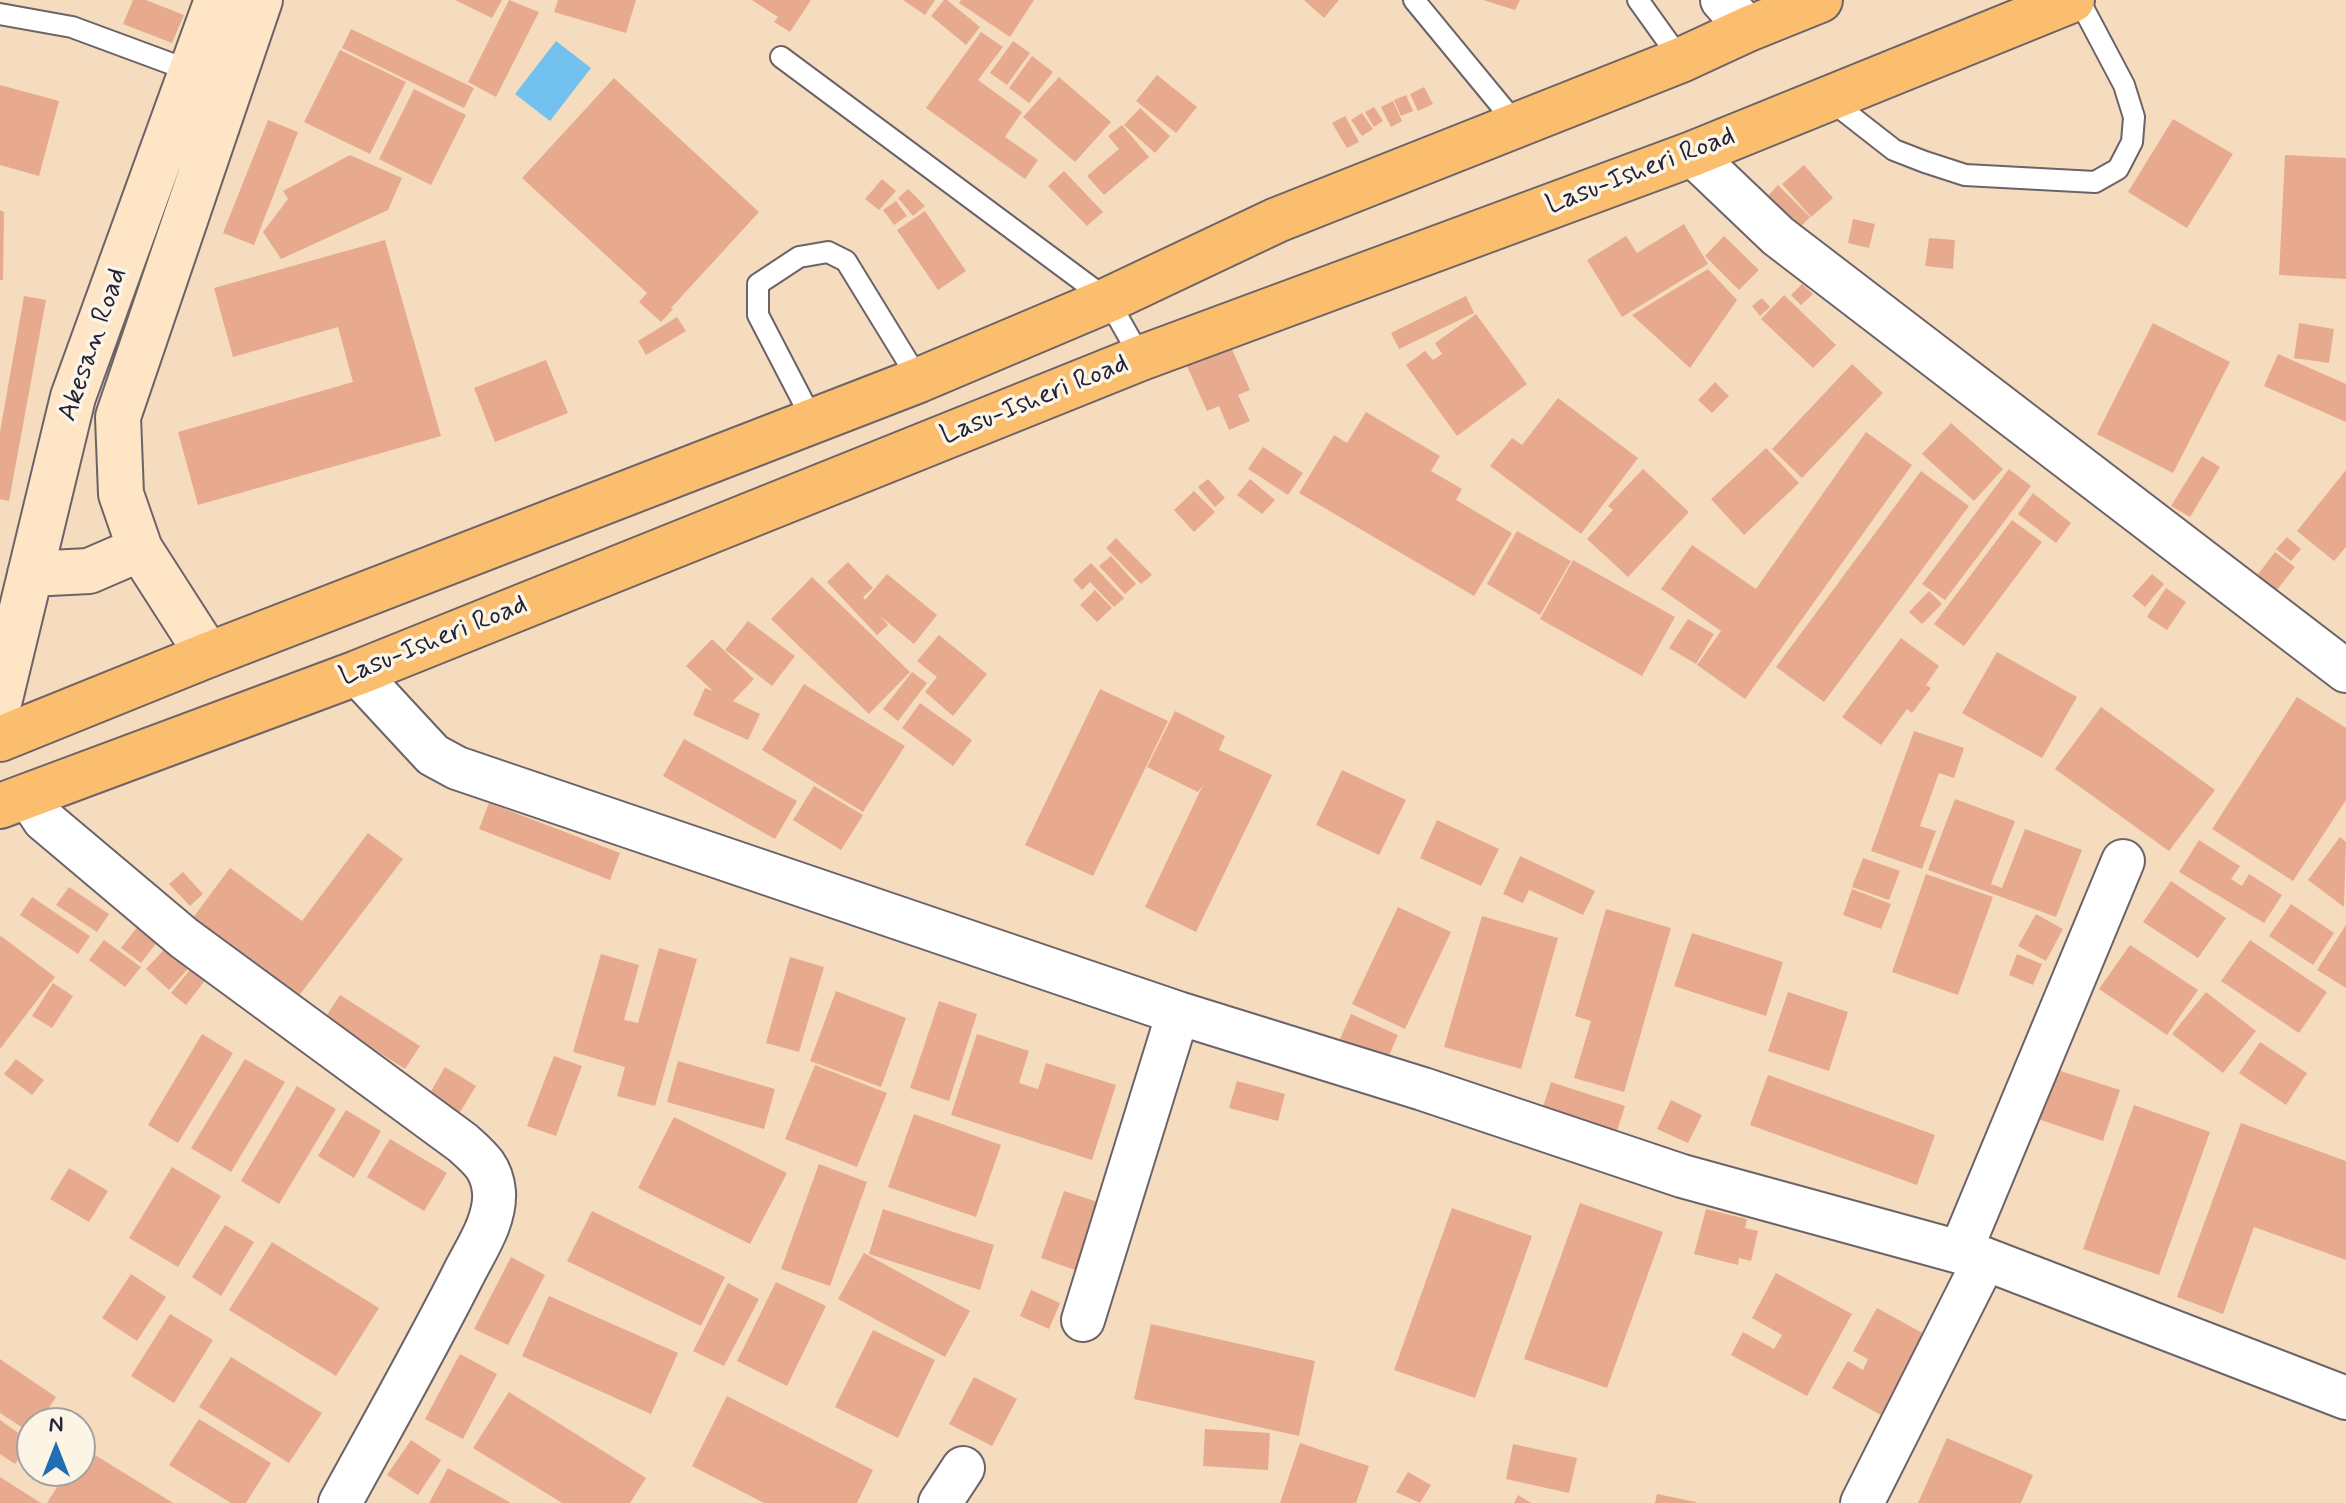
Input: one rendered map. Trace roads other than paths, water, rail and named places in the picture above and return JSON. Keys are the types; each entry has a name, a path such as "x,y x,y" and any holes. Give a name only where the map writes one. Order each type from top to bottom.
{"main road":[{"path":"0,739 208,655 919,380 1108,300 1277,220 1681,60 1735,14 1820,0"},
{"name":"Lasu-Isheri Road","path":"14,801 357,673 1141,358 1692,154 2072,0"}],"street":[{"name":"Akesan Road","path":"0,699 73,397 217,0"},
{"name":"Akesan Road","path":"208,655 140,549 121,494 118,417 260,0"},
{"path":"1692,154 1778,236 2346,671"},
{"path":"30,574 89,571 140,549"},
{"path":"357,673 433,755 457,768 1178,1013 1423,1089 1682,1176 1973,1254 2346,1398"},
{"path":"14,801 44,820 184,938 486,1163 494,1192 492,1212 485,1230 449,1303 340,1503"},
{"path":"1862,1503 1973,1254 2123,861"},
{"path":"1083,1320 1178,1013"},
{"path":"940,1503 963,1468"}],"lane":[{"path":"1414,0 1517,125"},
{"path":"1638,0 1681,60"},
{"path":"1830,100 1894,150 1965,175 2095,182 2118,169 2132,142 2134,117 2124,85 2079,0"},
{"path":"0,14 72,27 191,71"},
{"path":"781,57 1108,300 1141,358"},
{"path":"813,421 758,315 758,284 799,257 828,252 846,261 919,380"}],"water":[{"path":"556,41 591,68 550,121 515,94"}]}
